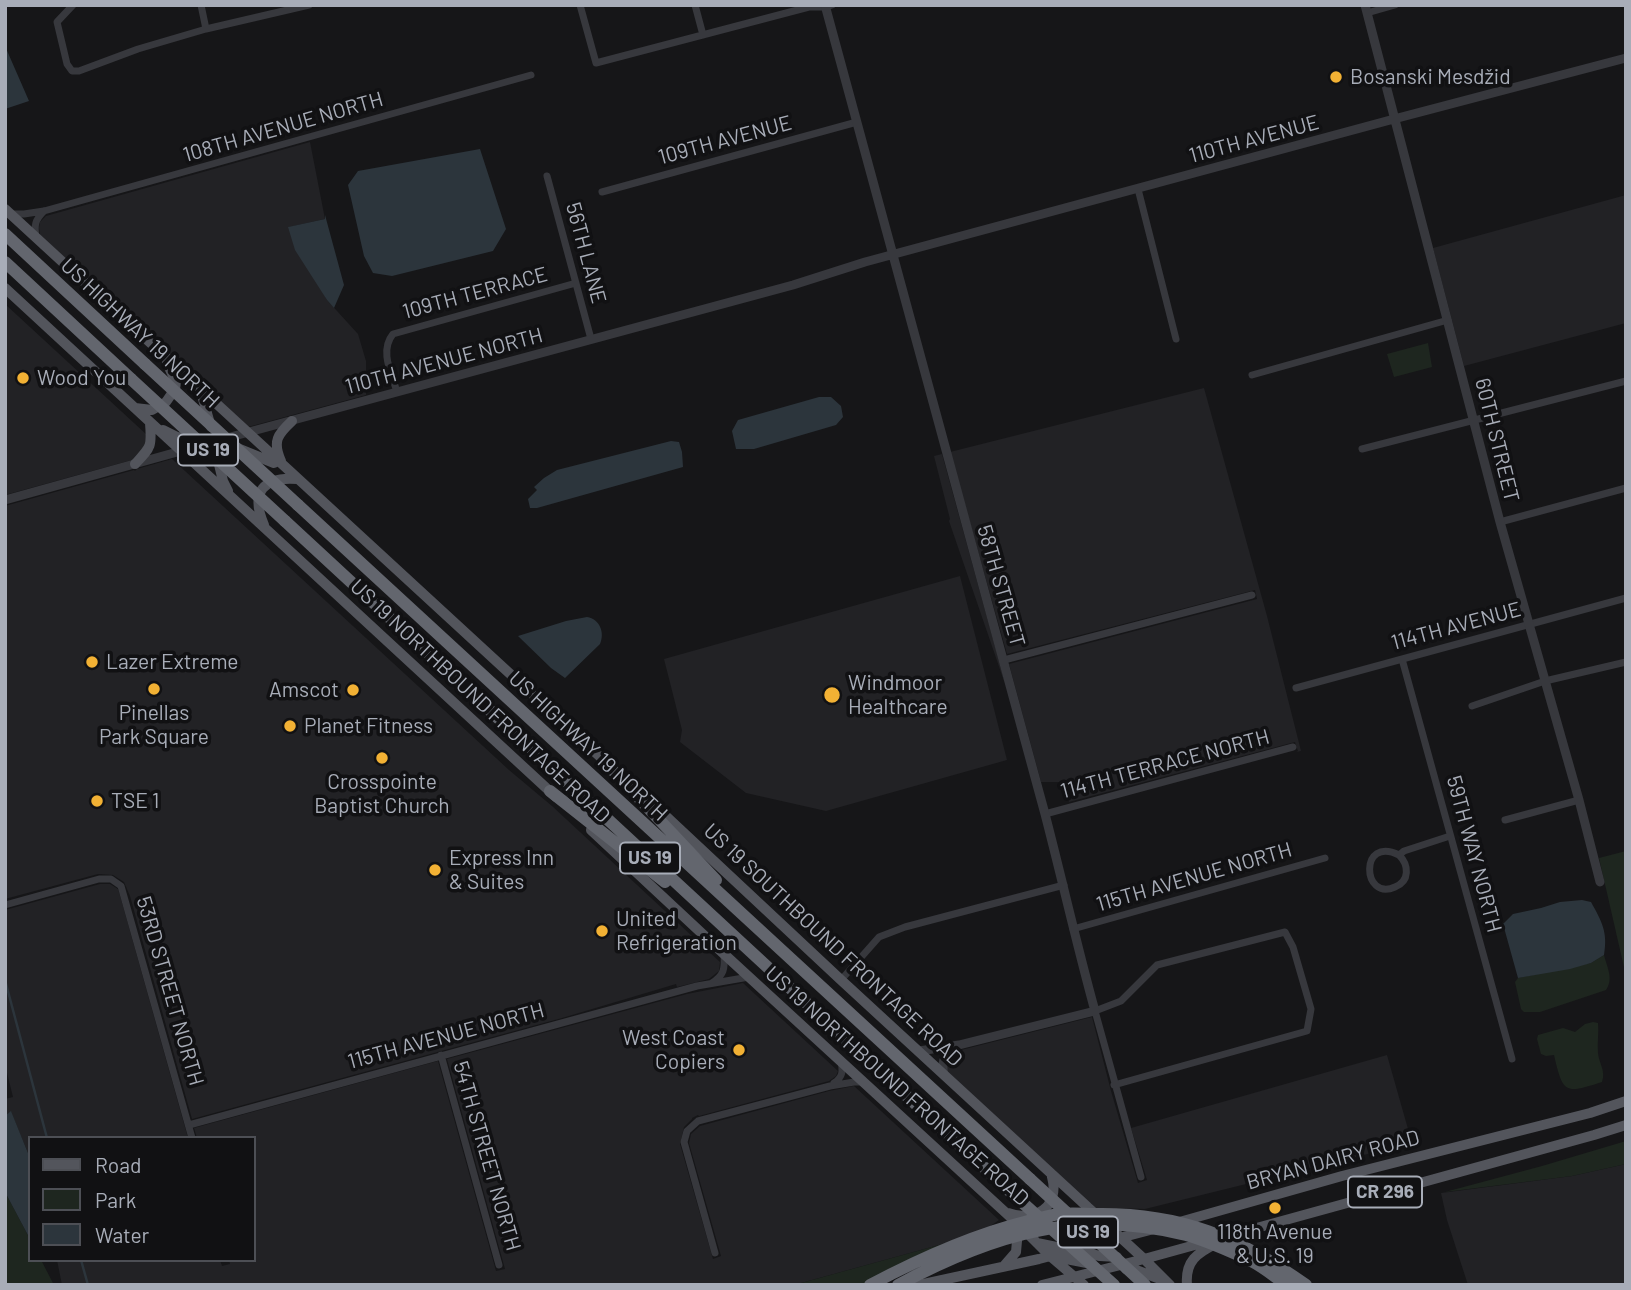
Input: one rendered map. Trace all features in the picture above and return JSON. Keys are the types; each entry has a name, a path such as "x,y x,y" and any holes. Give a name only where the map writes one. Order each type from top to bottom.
{"highway":[{"name":"US HIGHWAY 19 NORTH","path":"5,234 1145,1285"},
{"name":"US HIGHWAY 19 NORTH","path":"5,262 1114,1285"},
{"path":"604,761 770,940"},
{"path":"550,791 718,921"},
{"path":"870,1285 948,1247 1000,1228 1059,1214 1105,1214 1149,1216 1188,1224 1231,1240 1273,1261 1306,1285"},
{"path":"898,1285 934,1265 979,1247 1034,1230 1087,1223 1140,1226 1189,1236 1253,1262 1287,1285"}],"main road":[{"name":"US 19 SOUTHBOUND FRONTAGE ROAD","path":"8,212 633,785 1168,1283"},
{"name":"US 19 NORTHBOUND FRONTAGE ROAD","path":"5,288 1084,1285"},
{"path":"135,408 152,410 166,402 175,389 176,382 172,371 160,351"},
{"path":"200,389 223,481 230,496"},
{"path":"284,466 277,452 276,442 280,432 292,421"},
{"path":"150,423 177,437 237,447 284,466"},
{"path":"135,464 149,449 152,441 150,423"},
{"path":"266,529 258,511 257,500 261,489 284,478 298,479"},
{"name":"BRYAN DAIRY ROAD","path":"1050,1256 1083,1253 1121,1239 1342,1176 1590,1113 1626,1101"},
{"name":"BRYAN DAIRY ROAD","path":"1075,1276 1099,1264 1111,1267 1144,1259 1626,1125"},
{"path":"1005,1212 1016,1216 1039,1213 1053,1198 1055,1191 1052,1176"},
{"path":"1075,1276 1093,1228 1088,1209"},
{"path":"1003,1266 1016,1252 1018,1224"},
{"path":"1187,1285 1186,1275 1192,1260 1205,1249 1244,1231"},
{"path":"1101,1285 1099,1264 1121,1239"},
{"path":"1037,1243 1083,1253 1099,1264 1144,1259"},
{"name":"CR 296","path":"919,1285 1050,1256"},
{"path":"1111,1267 1136,1270 1168,1283"},
{"name":"CR 296","path":"1042,1285 1075,1276"}],"street":[{"path":"73,5 57,22 67,65 72,71 206,29 281,9 309,5"},
{"path":"201,5 206,29"},
{"path":"580,5 596,63 809,6 828,6"},
{"path":"695,5 703,35"},
{"path":"1366,9 1395,5"},
{"name":"58TH STREET","path":"828,6 892,255 1004,660 1114,1084 1141,1177"},
{"name":"60TH STREET","path":"1366,9 1500,522 1600,882"},
{"name":"110TH AVENUE","path":"892,255 1626,58"},
{"name":"108TH AVENUE NORTH","path":"8,212 24,214 44,211 531,75"},
{"name":"109TH AVENUE","path":"602,192 857,122"},
{"name":"56TH LANE","path":"547,176 591,340"},
{"path":"1138,189 1177,339"},
{"path":"37,238 34,227 36,219 44,211"},
{"name":"110TH AVENUE NORTH","path":"5,500 793,285 892,255"},
{"name":"109TH TERRACE","path":"397,392 386,349 387,341 393,334 576,283"},
{"path":"1252,375 1448,320"},
{"path":"1362,449 1626,381"},
{"path":"1500,522 1626,488"},
{"path":"1004,660 1252,595"},
{"name":"114TH AVENUE","path":"1296,688 1626,598"},
{"name":"59TH WAY NORTH","path":"1402,659 1512,1059"},
{"path":"1472,706 1545,681 1626,662"},
{"name":"114TH TERRACE NORTH","path":"1045,814 1293,747"},
{"path":"1505,820 1579,800"},
{"path":"1399,855 1450,836"},
{"path":"1385,851 1399,855 1407,867 1403,881 1390,889 1376,885 1369,873 1369,865 1373,859 1378,853 1385,851"},
{"name":"115TH AVENUE NORTH","path":"1073,929 1325,858"},
{"name":"53RD STREET NORTH","path":"5,905 91,881 111,879 121,886 192,1136"},
{"name":"115TH AVENUE NORTH","path":"841,980 879,937 916,923 1064,885"},
{"path":"919,1051 959,1045 1095,1011 1121,1001 1157,965 1285,932 1293,947 1311,1009 1307,1031 1114,1084"},
{"path":"712,983 723,972 724,954"},
{"name":"115TH AVENUE NORTH","path":"189,1125 712,983 749,977"},
{"path":"944,1075 944,1058 948,1051 959,1045"},
{"name":"54TH STREET NORTH","path":"441,1055 499,1265"},
{"path":"831,1086 839,1080 843,1071 841,1060"},
{"path":"715,1253 684,1142 687,1131 698,1121 831,1086 864,1082"}],"shaded area":[{"path":"310,142 325,219 289,227 327,300 358,334 366,361 366,395 248,427 40,235 40,222 46,216"},
{"path":"1626,195 1626,323 1464,366 1433,248"},
{"path":"5,304 147,435 145,446 132,460 5,495"},
{"path":"1204,388 1301,751 1296,752 1295,742 1069,802 1063,782 1041,782 1009,664 1257,599 1255,590 1007,654 950,452"},
{"path":"942,454 1005,684 949,521 934,456"},
{"path":"172,459 720,962 719,971 709,979 677,987 676,984 562,1018 192,1119 124,882 113,875 98,874 5,899 5,506"},
{"name":"Windmoor Healthcare","path":"960,576 1007,760 826,811 746,793 680,742 682,730 664,659"},
{"path":"100,884 110,884 118,889 187,1136 28,1136 28,1153 11,1112 5,1116 5,1099 13,1097 5,1065 5,910"},
{"path":"743,983 838,1071 829,1081 698,1115 684,1127 680,1144 713,1259 721,1256 689,1143 691,1134 700,1126 854,1086 999,1220 979,1234 794,1285 62,1285 57,1262 221,1262 222,1266 230,1262 256,1262 256,1136 196,1136 194,1128 438,1061 496,1271 505,1269 447,1059 687,994"},
{"path":"1092,1017 1138,1183 1147,1180 1131,1128 1387,1055 1412,1143 1145,1209 1114,1208 1098,1212 948,1073 947,1068 951,1055 961,1050"},
{"path":"1626,1164 1626,1285 1468,1285 1441,1193 1572,1176"}],"green space":[{"path":"1428,343 1432,367 1394,377 1387,354"},
{"path":"1626,851 1626,976 1599,858"},
{"path":"1604,955 1610,977 1606,990 1540,1012 1524,1012 1521,1009 1515,982 1518,978 1591,963"},
{"path":"1598,1023 1602,1082 1568,1088 1560,1077 1554,1055 1541,1054 1538,1035 1563,1028 1575,1032 1585,1024"},
{"path":"1626,1141 1626,1164 1572,1176 1445,1192 1542,1166"},
{"path":"5,1192 28,1235 28,1262 42,1262 54,1285 5,1285"},
{"path":"979,1234 891,1276 862,1285 794,1285"}],"water":[{"path":"5,46 29,101 5,109"},
{"path":"480,149 506,229 493,251 392,276 373,273 364,256 348,185 358,171"},
{"path":"325,215 344,285 334,308 295,250 288,227 325,219"},
{"path":"819,397 831,397 841,406 843,417 836,425 754,449 736,449 732,431 738,420"},
{"path":"671,441 679,442 683,467 530,508 528,499 537,490 534,487 557,470"},
{"path":"587,617 600,627 600,644 565,678 518,636 566,621"},
{"path":"1560,902 1591,902 1601,921 1605,933 1604,955 1591,963 1570,969 1518,978 1503,924 1513,914"},
{"path":"11,1111 28,1153 28,1235 5,1192 5,1116"}],"waterway":[{"path":"5,980 46,1136"},
{"path":"82,1262 88,1285"}],"place":[{"name":"Bosanski Mesdžid","path":"1336,77"},
{"name":"Wood You","path":"23,378"},
{"name":"Lazer Extreme","path":"92,662"},
{"name":"Pinellas Park Square","path":"154,689"},
{"name":"Amscot","path":"353,690"},
{"name":"Windmoor Healthcare","path":"832,695"},
{"name":"Planet Fitness","path":"290,726"},
{"name":"Crosspointe Baptist Church","path":"382,758"},
{"name":"TSE 1","path":"97,801"},
{"name":"Express Inn & Suites","path":"435,870"},
{"name":"United Refrigeration","path":"602,931"},
{"name":"West Coast Copiers","path":"739,1050"},
{"name":"118th Avenue & U.S. 19","path":"1275,1208"}]}
